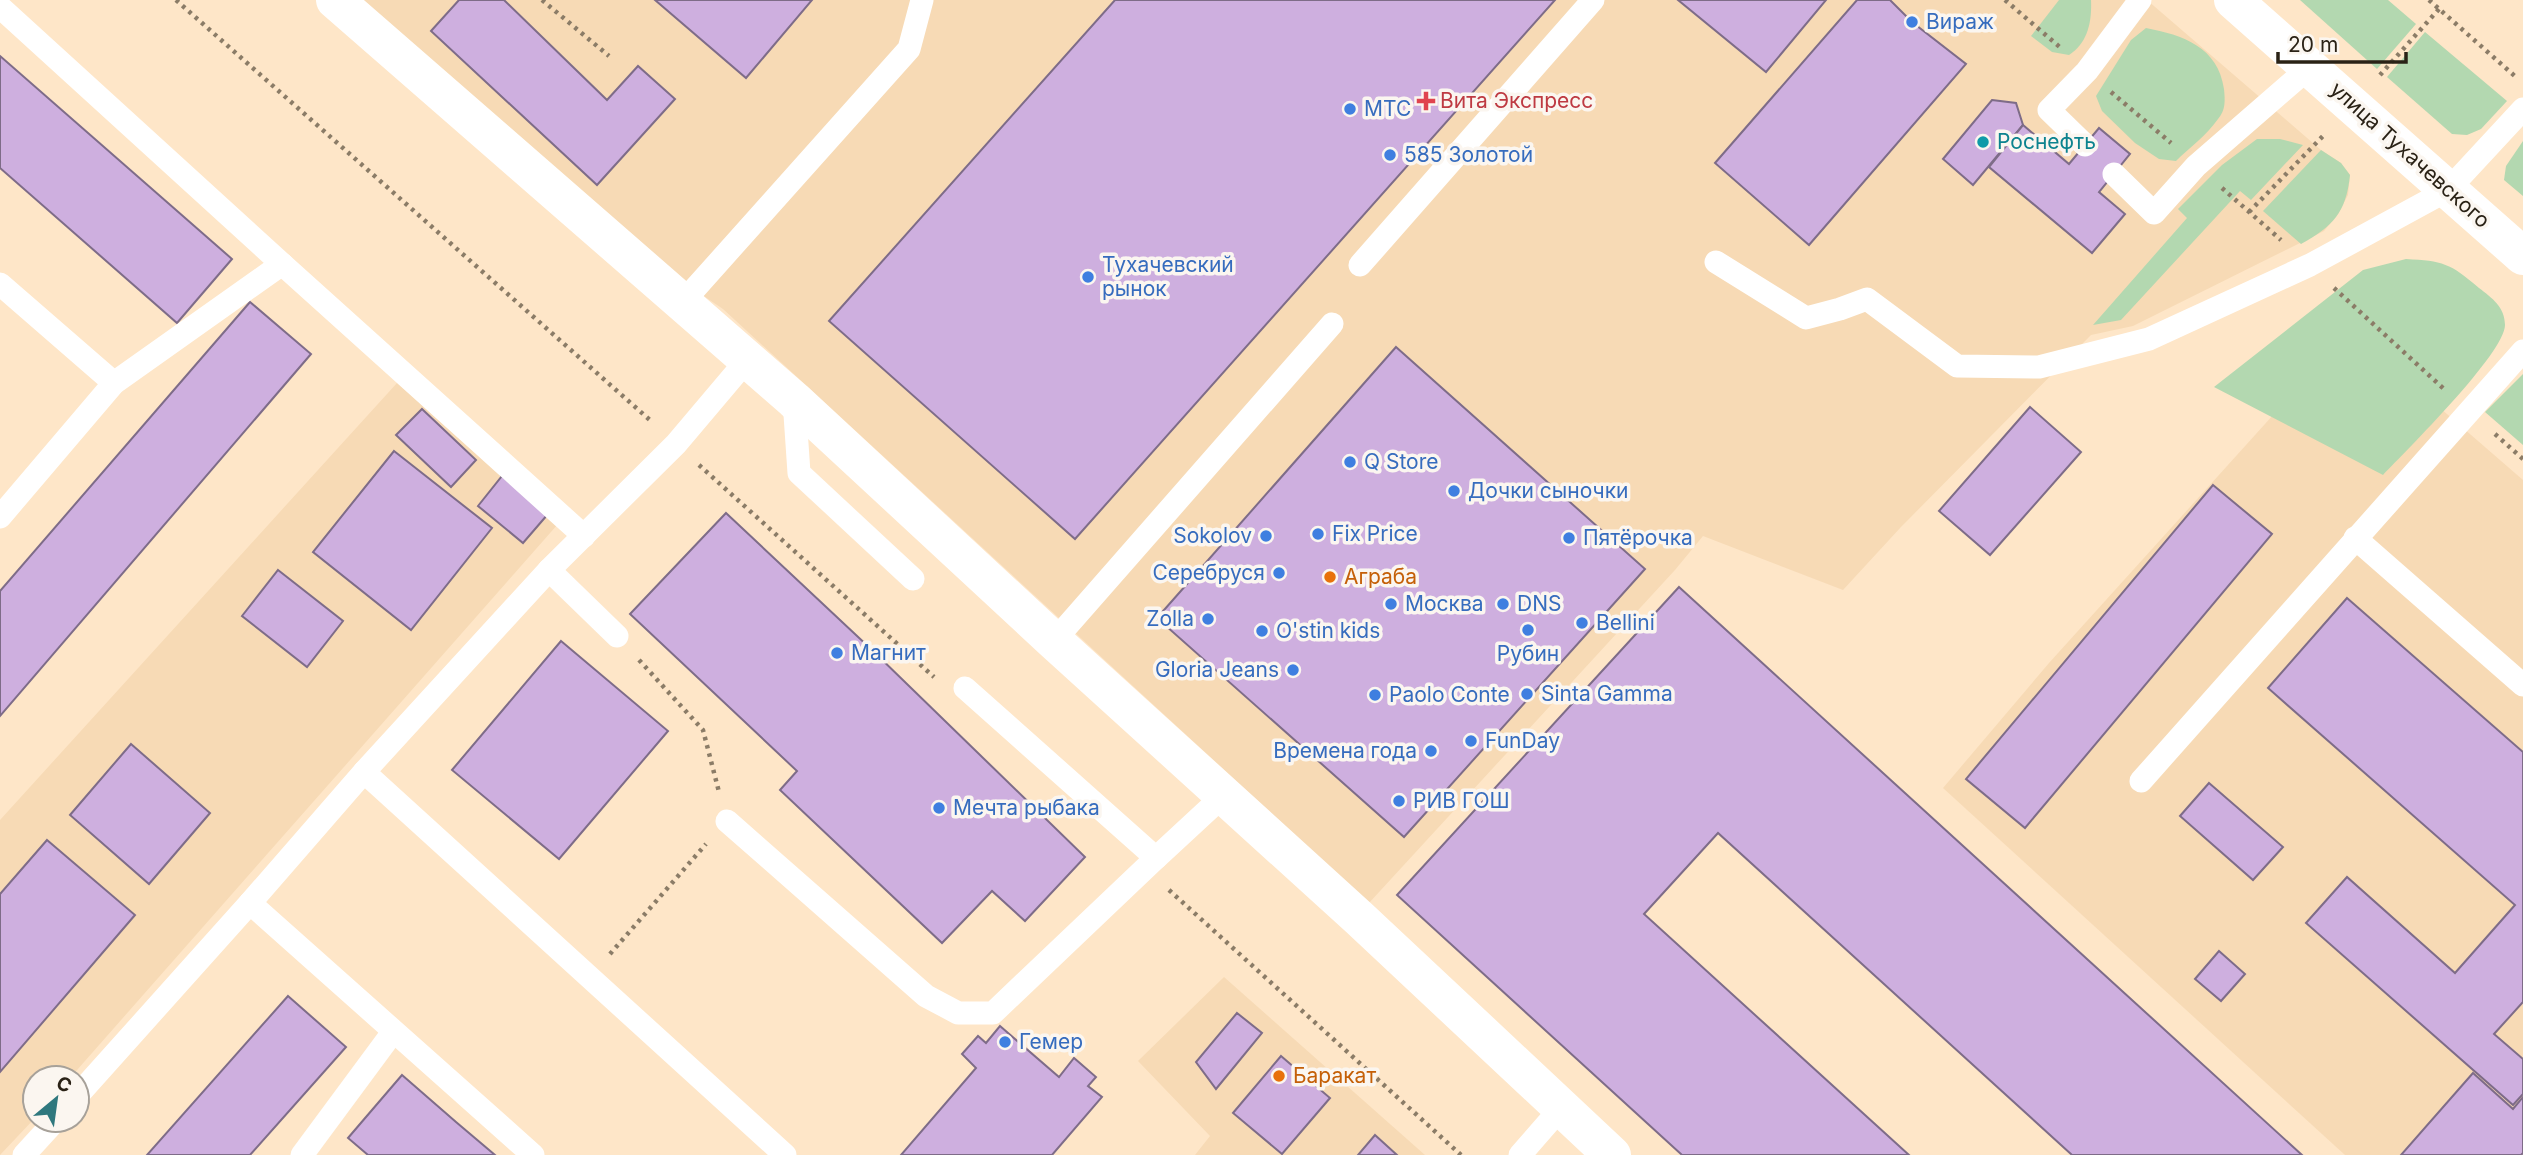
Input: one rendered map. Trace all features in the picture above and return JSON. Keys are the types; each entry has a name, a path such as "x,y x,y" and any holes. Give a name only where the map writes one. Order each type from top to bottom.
{"street":[{"path":"335,0 794,400 1359,918 1612,1155"},
{"name":"улица Тухачевского","path":"2233,0 2523,256"}],"lane":[{"path":"681,303 909,49 922,0"},
{"path":"1360,265 1593,0"},
{"path":"2085,145 2049,110 2087,71 2140,0"},
{"path":"0,7 584,536"},
{"path":"2114,174 2154,213 2196,166 2310,67"},
{"path":"1716,262 1805,318 1867,299 1957,366 2039,367 2149,340 2310,265 2448,190 2523,109"},
{"path":"0,517 114,383 282,264"},
{"path":"0,284 114,383"},
{"path":"1054,641 1332,324"},
{"path":"2141,781 2523,351"},
{"path":"91,1080 364,772 549,570 676,444 747,360"},
{"path":"794,400 799,473 913,579"},
{"path":"2355,538 2523,685"},
{"path":"549,570 617,636"},
{"path":"965,688 1151,863"},
{"path":"364,772 785,1155"},
{"path":"727,821 926,996 958,1013 993,1013 1223,796"},
{"path":"250,903 533,1155"},
{"path":"302,1155 393,1032"},
{"path":"1520,1155 1561,1108"},
{"path":"24,1155 43,1134"}],"path":[{"path":"176,0 676,444 941,684"},
{"path":"542,0 609,57"},
{"path":"2005,0 2310,265 2523,459"},
{"path":"2429,0 2523,83"},
{"path":"590,977 727,821 703,730 617,636"},
{"path":"1151,863 1461,1155"}],"shaded area":[{"path":"353,0 2147,0 2321,150 2341,163 2350,175 2348,195 2338,214 2324,231 2133,326 2091,335 1901,527 1843,590 1703,536 1675,570 1369,903 723,309 665,270"},
{"path":"2350,330 2523,480 2523,1139 2509,1155 2345,1155 1943,788 2049,663"},
{"path":"397,383 558,524 82,1064 21,1064 21,1133 0,1155 0,820"},
{"path":"1224,977 1425,1155 1195,1155 1210,1136 1138,1061"}],"green space":[{"path":"2059,0 2091,0 2091,16 2085,38 2069,55 2052,52 2031,36"},
{"path":"2300,0 2388,0 2416,24 2377,69"},
{"path":"2146,28 2197,45 2214,63 2224,89 2221,116 2176,161 2159,159 2135,143 2102,111 2096,96 2131,40"},
{"path":"2425,32 2507,101 2481,129 2467,135 2452,134 2387,77"},
{"path":"2257,139 2280,139 2303,145 2251,200 2240,191 2121,320 2093,325 2187,218 2178,209 2222,165"},
{"path":"2523,141 2523,196 2504,180 2506,166"},
{"path":"2321,150 2341,163 2350,175 2348,188 2336,217 2322,231 2301,244 2263,211"},
{"path":"2406,259 2438,262 2461,273 2497,304 2503,313 2505,325 2501,338 2472,378 2383,475 2214,387 2363,270"},
{"path":"2523,374 2523,445 2485,412"}],"building":[{"path":"459,0 504,0 607,100 638,66 675,99 597,185 431,31"},
{"path":"655,0 812,0 746,78"},
{"name":"Тухачевский рынок","path":"1115,0 1555,0 1075,539 829,321"},
{"path":"1678,0 1826,0 1766,72"},
{"path":"1857,0 1890,0 1912,22 1966,64 1809,245 1715,163"},
{"path":"0,56 232,259 177,323 0,168"},
{"name":"Роснефть","path":"1992,100 2016,103 2023,125 1973,185 1943,159"},
{"path":"2023,125 2069,164 2099,128 2130,154 2099,192 2125,214 2092,253 1989,167"},
{"path":"250,302 311,354 0,716 0,591"},
{"name":"Москва","path":"1396,347 1645,569 1404,837 1157,618"},
{"path":"2030,407 2081,452 1990,555 1939,511"},
{"path":"422,409 476,460 451,487 396,435"},
{"path":"394,451 492,528 411,630 313,552"},
{"path":"502,476 548,514 523,543 478,506"},
{"path":"2213,485 2272,534 2025,828 1966,779"},
{"path":"726,513 1085,857 1025,921 992,891 942,943 780,790 797,771 630,614"},
{"path":"278,570 343,621 307,667 242,616"},
{"path":"1679,587 2302,1155 2072,1155 1718,833 1644,914 1909,1155 1682,1155 1397,895"},
{"path":"2347,598 2523,752 2523,1002 2494,1034 2523,1059 2523,1094 2513,1105 2306,923 2347,877 2455,973 2515,905 2268,688"},
{"path":"561,641 668,731 559,859 452,770"},
{"path":"131,744 210,813 149,884 70,815"},
{"path":"2209,783 2283,847 2253,880 2180,816"},
{"path":"47,840 135,915 0,1072 0,894"},
{"path":"2219,951 2245,974 2221,1001 2195,979"},
{"path":"288,996 346,1047 250,1155 147,1155"},
{"path":"1237,1013 1262,1033 1216,1089 1196,1062"},
{"path":"1000,1026 1059,1077 1074,1058 1096,1077 1088,1086 1102,1097 1052,1155 901,1155 976,1068 962,1054 978,1036 986,1043"},
{"path":"1281,1056 1330,1098 1282,1154 1233,1113"},
{"path":"2473,1073 2513,1109 2523,1097 2523,1153 2401,1155"},
{"path":"402,1075 495,1155 368,1155 348,1138"},
{"path":"1375,1135 1397,1155 1358,1155"}],"place":[{"name":"Вираж","path":"1912,22"},
{"name":"Вита Экспресс","path":"1426,101"},
{"name":"МТС","path":"1350,109"},
{"name":"Роснефть","path":"1983,142"},
{"name":"585 Золотой","path":"1390,155"},
{"name":"Тухачевский рынок","path":"1088,277"},
{"name":"Q Store","path":"1350,462"},
{"name":"Дочки сыночки","path":"1454,491"},
{"name":"Fix Price","path":"1318,534"},
{"name":"Sokolov","path":"1266,536"},
{"name":"Пятёрочка","path":"1569,538"},
{"name":"Серебруся","path":"1279,573"},
{"name":"Аграба","path":"1330,577"},
{"name":"Москва","path":"1391,604"},
{"name":"DNS","path":"1503,604"},
{"name":"Zolla","path":"1208,619"},
{"name":"Bellini","path":"1582,623"},
{"name":"Рубин","path":"1528,630"},
{"name":"O'stin kids","path":"1262,631"},
{"name":"Магнит","path":"837,653"},
{"name":"Gloria Jeans","path":"1293,670"},
{"name":"Sinta Gamma","path":"1527,694"},
{"name":"Paolo Conte","path":"1375,695"},
{"name":"FunDay","path":"1471,741"},
{"name":"Времена года","path":"1431,751"},
{"name":"РИВ ГОШ","path":"1399,801"},
{"name":"Мечта рыбака","path":"939,808"},
{"name":"Гемер","path":"1005,1042"},
{"name":"Баракат","path":"1279,1076"}]}
